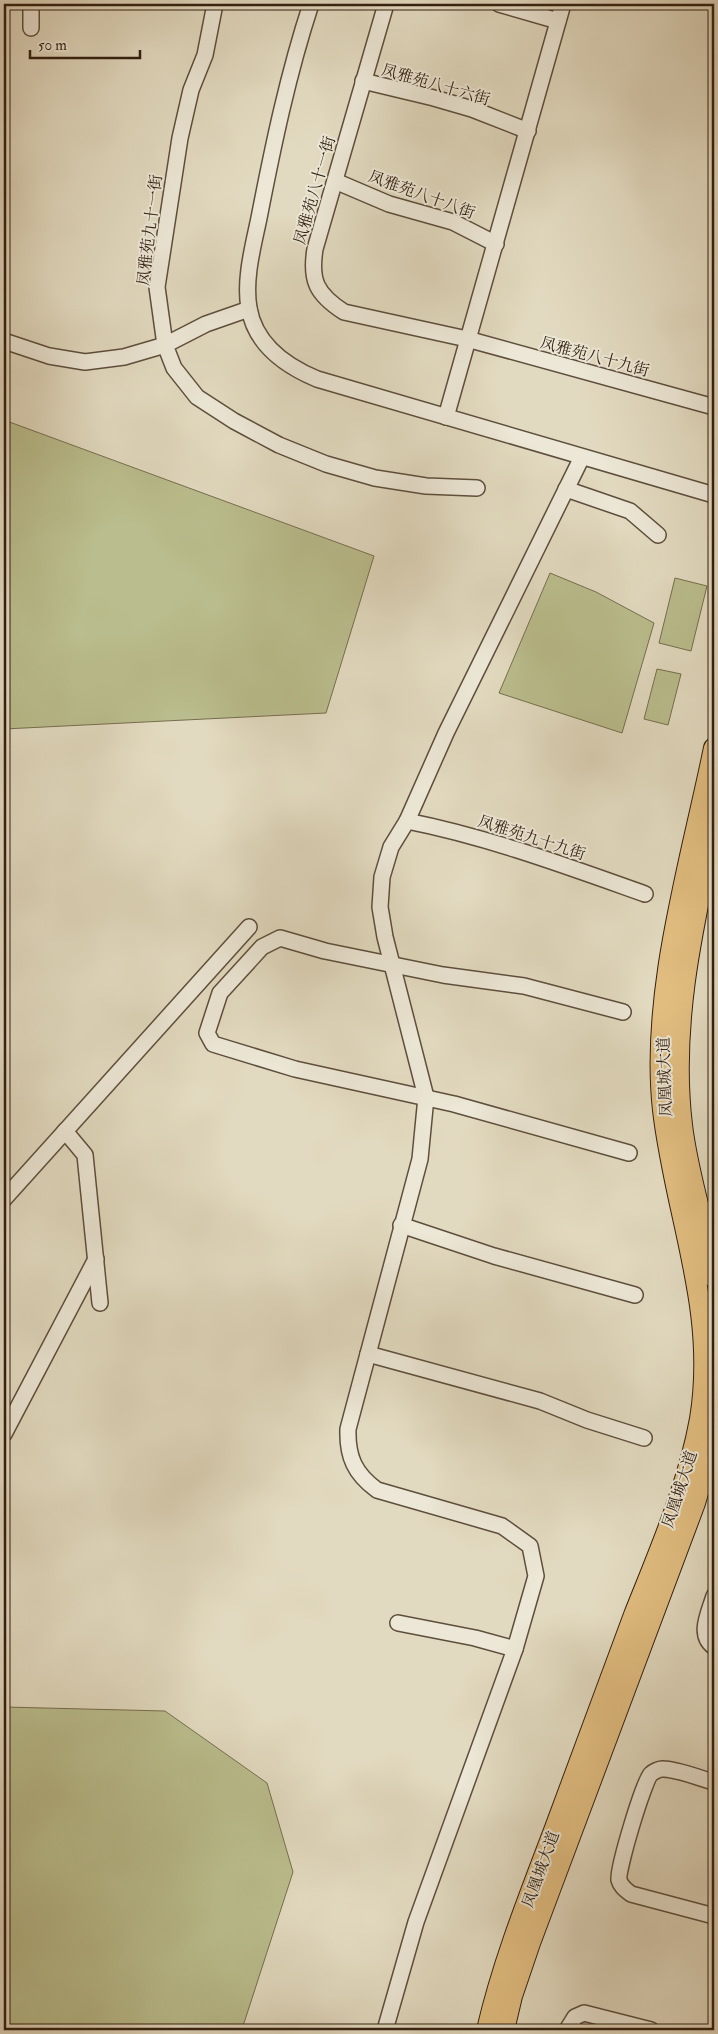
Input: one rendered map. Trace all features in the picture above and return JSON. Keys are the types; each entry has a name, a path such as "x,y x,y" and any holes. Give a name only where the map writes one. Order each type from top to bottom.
{"main road":[{"name":"凤凰城大道","path":"487,2030 492,2007 537,1874 681,1488 700,1422 706,1367 705,1343 695,1260 669,1145 663,1109 662,1045 668,976 714,748"},
{"name":"凤凰城大道","path":"714,828 689,948 678,1038 678,1085 682,1128 714,1278"},
{"name":"凤凰城大道","path":"504,2030 512,1996 530,1943 695,1503 714,1438"}],"street":[{"path":"31,4 31,28"},
{"name":"凤雅苑九十一街","path":"215,4 205,55 191,90 170,193 165,243 157,287 165,345 174,368 197,398 279,445 326,464 375,478 426,486 477,488"},
{"path":"311,4 297,48 271,156 248,277 249,309 263,340 274,353 294,369 317,380 714,495"},
{"name":"凤雅苑八十一街","path":"386,4 315,248 312,268 316,286 328,301 344,312 467,339"},
{"path":"499,4 558,21"},
{"path":"446,417 563,4"},
{"name":"凤雅苑八十六街","path":"363,81 472,109 528,131"},
{"name":"凤雅苑八十八街","path":"335,180 389,204 453,222 496,244"},
{"path":"4,341 49,356 85,362 124,357 165,345 206,324 249,309"},
{"name":"凤雅苑八十九街","path":"467,339 714,407"},
{"path":"385,2030 416,1922 515,1648 536,1576 530,1546 502,1526 377,1490 362,1480 352,1465 347,1447 348,1430 420,1159 426,1097 380,907 382,876 391,847 407,821 446,733 582,457"},
{"path":"566,489 630,511 658,535"},
{"name":"凤雅苑九十九街","path":"407,821 445,829 500,845 645,894"},
{"path":"4,1199 248,927"},
{"path":"622,1012 524,986 443,975 325,951 280,938 262,946 220,993 207,1033 213,1044 295,1069 426,1097 629,1153"},
{"path":"65,1131 85,1155 100,1303"},
{"path":"401,1225 541,1270 635,1295"},
{"path":"4,1434 96,1259"},
{"path":"368,1354 540,1401 644,1438"},
{"path":"714,1596 705,1625 705,1635 709,1644 714,1648"},
{"path":"398,1623 515,1648"},
{"path":"714,1782 662,1769 652,1773 646,1782 632,1826 619,1869 619,1879 623,1888 631,1894 714,1916"},
{"path":"567,2030 574,2017 584,2013 651,2030"}],"green space":[{"path":"4,420 374,556 326,713 4,729"},
{"path":"550,573 596,592 654,623 622,733 499,693"},
{"path":"675,578 707,586 691,651 659,643"},
{"path":"657,669 681,674 668,725 644,719"},
{"path":"4,1707 165,1711 267,1783 293,1872 244,2023 238,2030 4,2030"}]}
